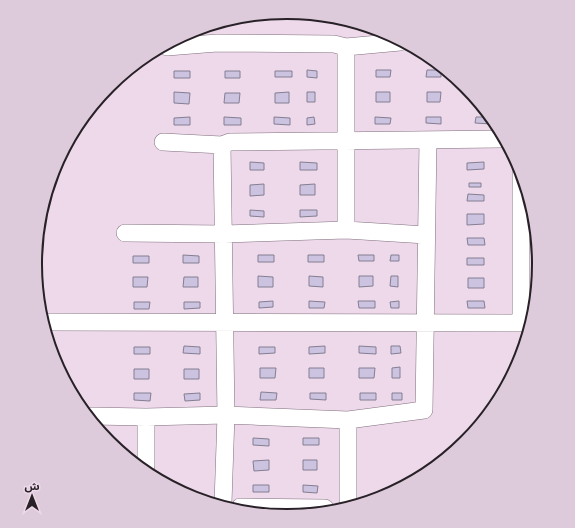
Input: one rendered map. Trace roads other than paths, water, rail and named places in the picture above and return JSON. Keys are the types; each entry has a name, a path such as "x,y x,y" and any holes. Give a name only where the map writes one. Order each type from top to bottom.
{"street":[{"path":"175,46 217,43 334,44 346,47 393,43"},
{"path":"346,47 346,230"},
{"path":"163,142 222,145 230,142 498,139"},
{"path":"95,416 146,417 226,415 348,420 424,410 428,140"},
{"path":"222,145 226,415 223,501"},
{"path":"50,322 521,322 521,191"},
{"path":"124,233 223,234 346,230 426,235"},
{"path":"146,417 146,464"},
{"path":"348,420 348,502"},
{"path":"259,507 307,508"}]}
